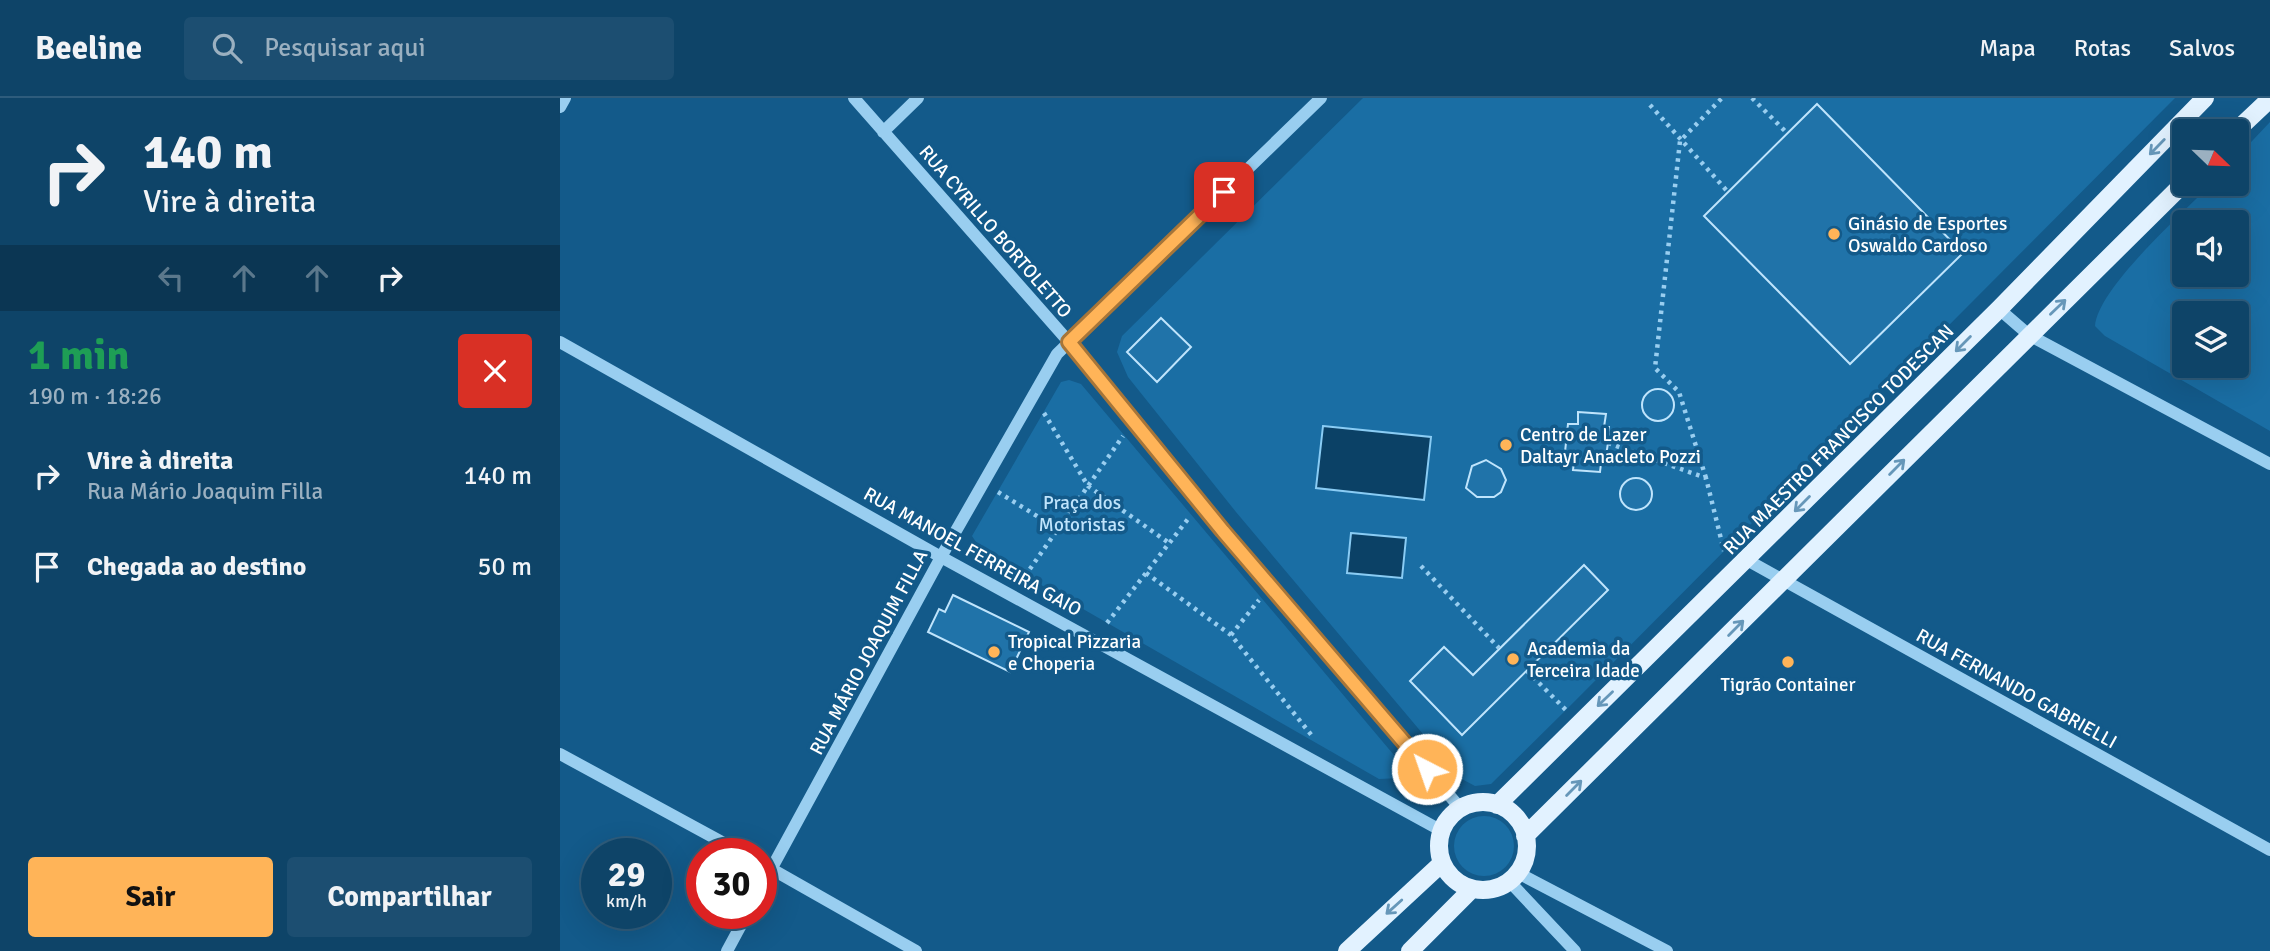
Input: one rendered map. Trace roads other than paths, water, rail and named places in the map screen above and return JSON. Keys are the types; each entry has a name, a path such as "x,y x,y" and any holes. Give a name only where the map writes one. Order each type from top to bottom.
{"main road":[{"name":"RUA MAESTRO FRANCISCO TODESCAN","path":"1497,805 1998,309 2205,98"},
{"path":"2249,119 2270,99"},
{"path":"1525,836 2172,195"},
{"path":"1485,803 1497,805 1515,817 1525,836 1524,862 1513,877 1485,891 1472,889 1460,884 1442,863 1439,853 1442,831 1461,809 1485,803"},
{"path":"1347,951 1442,863"},
{"path":"1410,951 1472,889"}],"street":[{"path":"560,107 565,98"},
{"name":"RUA CYRILLO BORTOLETTO","path":"854,98 1069,342 1223,531 1461,809"},
{"path":"883,132 918,98"},
{"name":"RUA MÁRIO JOAQUIM FILLA","path":"777,848 1057,354 1321,98"},
{"path":"1998,309 2029,335 2270,464"},
{"name":"RUA MANOEL FERREIRA GAIO","path":"560,342 1442,831"},
{"name":"RUA FERNANDO GABRIELLI","path":"1746,560 2270,849"},
{"path":"560,754 715,838"},
{"path":"777,872 916,951"},
{"path":"1513,877 1575,951"},
{"path":"1513,877 1667,951"},
{"path":"727,951 739,929"}],"place":[{"name":"Ginásio de Esportes Oswaldo Cardoso","path":"1834,234"},
{"name":"Centro de Lazer Daltayr Anacleto Pozzi","path":"1506,445"},
{"name":"Tropical Pizzaria e Choperia","path":"994,652"},
{"name":"Academia da Terceira Idade","path":"1513,659"},
{"name":"Tigrão Container","path":"1788,662"}],"park label":[{"name":"Praça dos Motoristas","path":"1082,513"}]}
